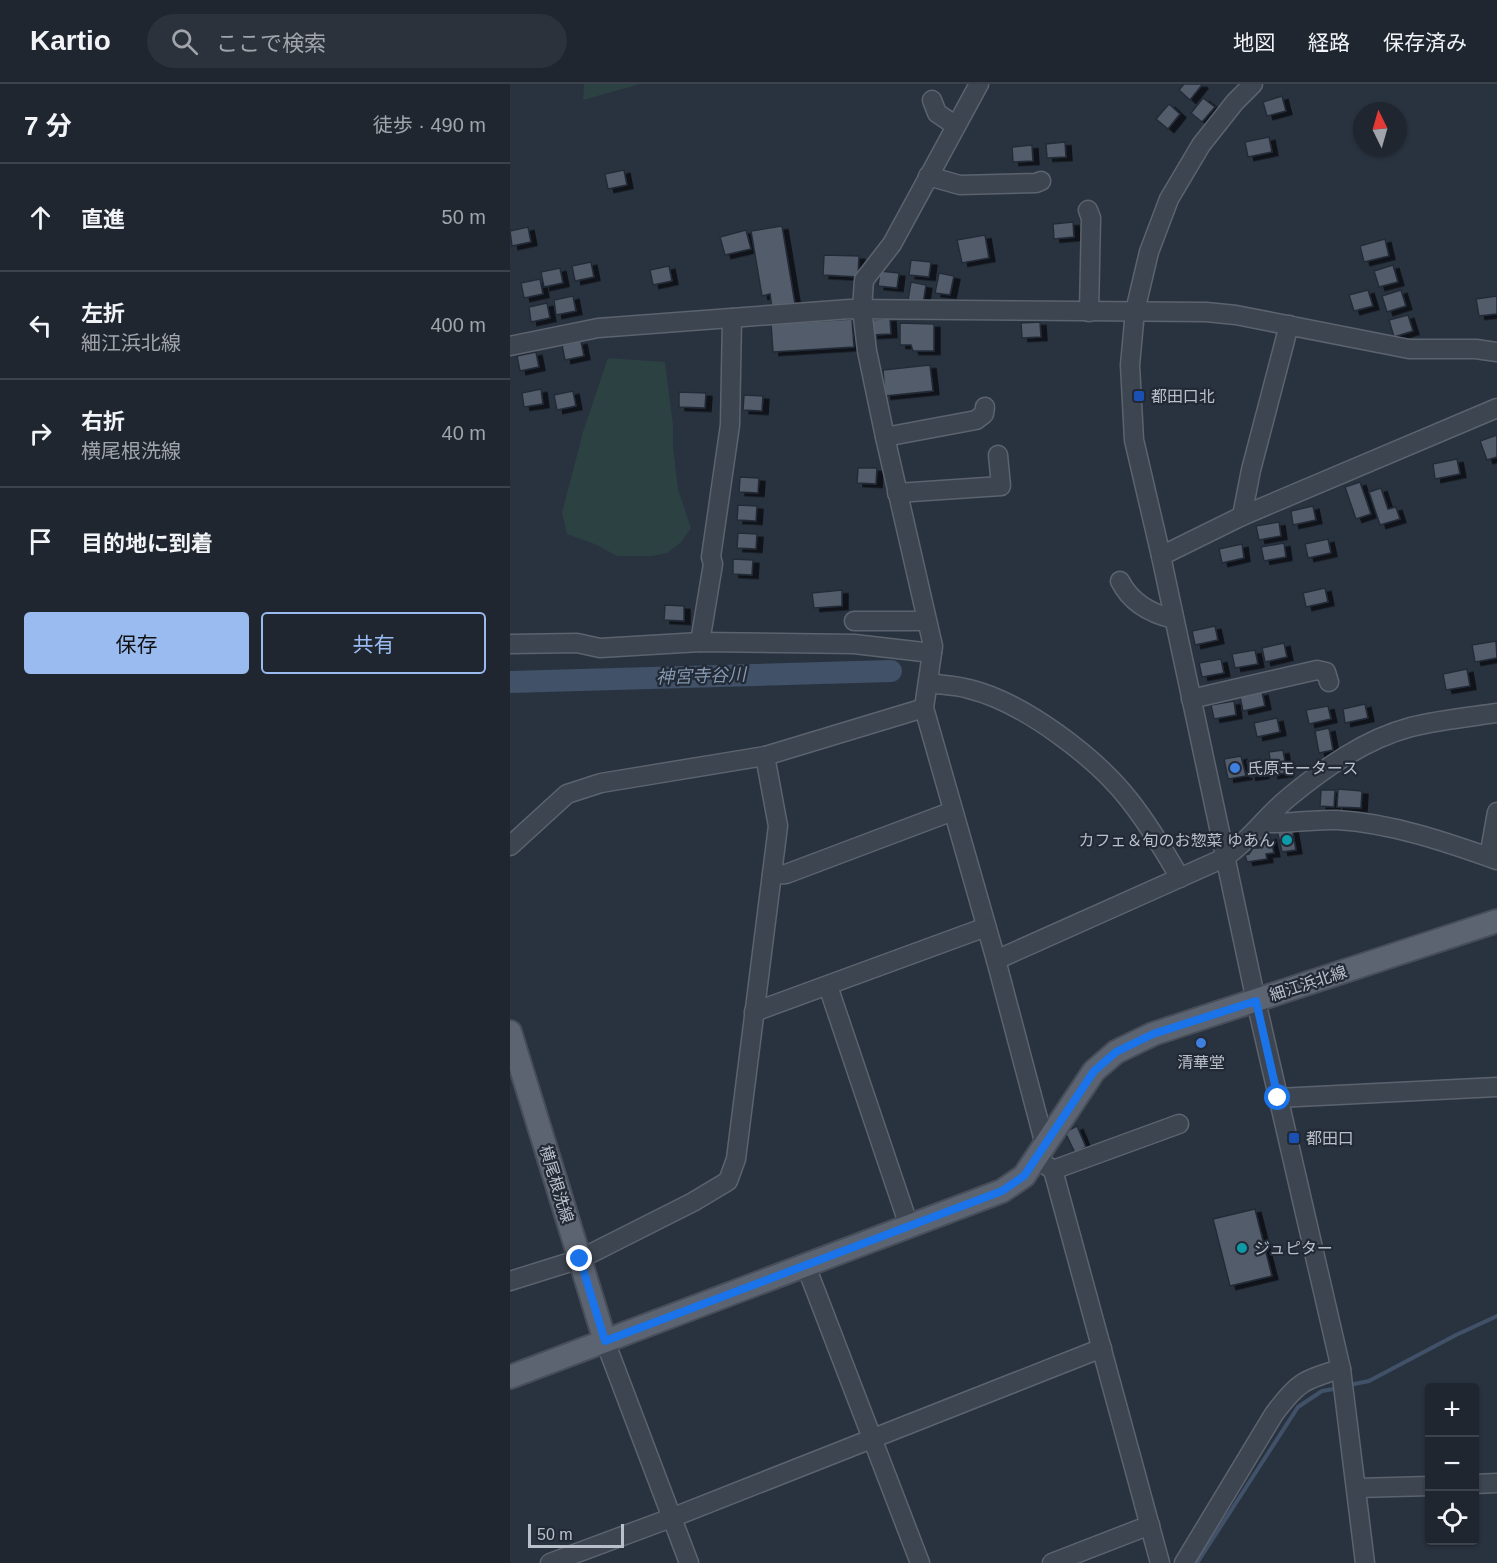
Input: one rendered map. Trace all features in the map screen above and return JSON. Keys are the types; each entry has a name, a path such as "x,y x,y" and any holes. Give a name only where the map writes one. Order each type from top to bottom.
{"main road":[{"name":"細江浜北線","path":"605,1341 1002,1191 1045,1158 1094,1071 1116,1052 1153,1034 1497,921"},
{"name":"横尾根洗線","path":"510,1032 605,1341"},
{"path":"510,1377 605,1341"}],"street":[{"path":"979,84 892,244 864,280 862,309 867,351 933,646 924,708 996,960 1045,1158 1102,1348 1160,1563"},
{"path":"1253,84 1201,145 1169,199 1149,252 1135,311 1130,365 1134,440 1161,556 1224,858 1341,1372 1365,1563"},
{"path":"932,100 937,113 956,126"},
{"path":"928,176 960,185 1041,181"},
{"path":"1088,210 1091,218 1089,312"},
{"path":"510,346 598,328 862,309 1216,313 1409,349 1497,352"},
{"path":"700,642 714,564 711,557 730,425 732,318"},
{"path":"1242,516 1251,470 1289,325"},
{"path":"885,437 976,420 984,414 985,407"},
{"path":"1161,556 1242,516 1497,408"},
{"path":"897,493 1001,486 998,455"},
{"path":"1120,581 1138,604 1174,619"},
{"path":"854,621 926,621"},
{"path":"510,644 577,643 600,648 700,642 854,644 932,653"},
{"path":"1191,699 1317,670 1326,672 1329,682"},
{"path":"928,683 969,689 1012,705 1059,734 1096,766 1128,799 1157,839 1180,878"},
{"path":"510,846 567,794 601,783 765,756 924,708"},
{"path":"996,960 1224,858 1236,850 1286,800 1323,771 1369,744 1410,728 1497,713"},
{"path":"510,1281 580,1259 693,1202 728,1180 736,1159 778,826 765,756"},
{"path":"772,875 786,874 953,811"},
{"path":"1263,823 1318,820 1358,822 1398,830 1493,858 1497,812"},
{"path":"754,1012 986,927"},
{"path":"828,986 909,1226"},
{"path":"1278,1098 1497,1087"},
{"path":"1045,1158 1179,1124"},
{"path":"806,1266 920,1563"},
{"path":"605,1341 689,1563"},
{"path":"550,1563 671,1518 1102,1348"},
{"path":"1184,1563 1274,1414 1290,1392 1312,1377 1341,1372"},
{"path":"1479,1484 1497,1483"},
{"path":"1357,1488 1425,1486"},
{"path":"1052,1563 1150,1525"}],"green space":[{"path":"584,84 640,84 583,100"},
{"path":"608,358 665,362 678,489 691,528 681,542 667,553 652,556 617,556 597,545 567,534 562,513 583,432"}],"building":[{"path":"1184,84 1202,85 1190,100 1179,90"},
{"path":"1282,96 1286,111 1267,116 1263,102"},
{"path":"1203,98 1215,107 1202,122 1191,113"},
{"path":"1169,104 1180,114 1168,129 1156,119"},
{"path":"1269,137 1272,152 1248,157 1245,142"},
{"path":"1065,142 1066,157 1047,158 1046,144"},
{"path":"1032,145 1033,161 1013,162 1012,147"},
{"path":"624,170 627,185 608,189 605,174"},
{"path":"1073,222 1074,237 1054,239 1053,224"},
{"path":"782,226 795,304 772,308 770,294 762,296 751,231"},
{"path":"528,227 531,242 512,246 510,231"},
{"path":"746,230 751,249 725,255 720,237"},
{"path":"985,235 989,258 962,263 957,240"},
{"path":"1385,239 1389,256 1364,262 1360,246"},
{"path":"824,255 859,256 858,277 823,275"},
{"path":"911,260 931,262 929,277 909,275"},
{"path":"591,262 594,277 575,281 572,266"},
{"path":"1393,265 1398,282 1379,287 1374,271"},
{"path":"669,266 672,281 653,285 650,270"},
{"path":"560,268 563,283 544,287 541,272"},
{"path":"880,271 899,273 897,288 878,286"},
{"path":"939,273 954,276 950,295 935,293"},
{"path":"540,279 543,294 524,298 521,283"},
{"path":"911,282 926,285 923,304 908,301"},
{"path":"1368,290 1373,306 1354,311 1349,295"},
{"path":"1401,290 1406,306 1387,312 1382,296"},
{"path":"573,296 576,311 556,315 554,300"},
{"path":"1497,296 1497,314 1479,316 1476,299"},
{"path":"547,303 550,318 531,322 529,307"},
{"path":"1408,315 1413,331 1394,337 1389,320"},
{"path":"890,318 891,334 872,335 871,320"},
{"path":"852,319 854,347 773,352 771,324"},
{"path":"1040,322 1041,337 1022,338 1021,323"},
{"path":"900,323 934,324 934,351 913,351 911,345 900,345"},
{"path":"581,341 584,356 565,360 562,345"},
{"path":"536,352 539,367 520,371 517,356"},
{"path":"930,365 933,391 885,396 883,370"},
{"path":"541,389 543,404 524,407 522,393"},
{"path":"573,391 576,406 557,410 554,395"},
{"path":"679,392 706,393 705,408 679,407"},
{"path":"744,395 763,396 762,411 743,410"},
{"path":"1497,435 1497,457 1487,460 1480,441"},
{"path":"1457,459 1460,474 1435,479 1433,464"},
{"path":"858,468 877,468 876,484 857,483"},
{"path":"740,477 759,478 758,493 739,492"},
{"path":"1360,482 1371,514 1356,519 1345,487"},
{"path":"1381,488 1388,509 1396,507 1400,519 1380,525 1369,492"},
{"path":"738,505 757,506 756,521 737,520"},
{"path":"1313,506 1316,520 1293,525 1291,511"},
{"path":"1279,522 1281,536 1259,540 1256,526"},
{"path":"738,533 757,534 756,549 737,548"},
{"path":"1328,539 1331,553 1308,558 1305,544"},
{"path":"1284,543 1286,557 1264,561 1261,547"},
{"path":"1242,544 1244,558 1222,563 1219,549"},
{"path":"733,559 753,560 752,575 733,574"},
{"path":"1325,588 1328,602 1306,607 1303,593"},
{"path":"842,590 842,606 814,608 812,593"},
{"path":"665,605 684,606 684,621 664,620"},
{"path":"1215,626 1218,640 1195,645 1192,631"},
{"path":"1496,641 1497,658 1475,662 1472,645"},
{"path":"1284,643 1287,657 1265,662 1262,648"},
{"path":"1255,650 1258,664 1235,668 1232,654"},
{"path":"1221,659 1224,673 1202,677 1199,663"},
{"path":"1467,669 1470,686 1446,690 1443,674"},
{"path":"1262,692 1265,706 1243,711 1240,697"},
{"path":"1234,701 1236,715 1214,719 1211,705"},
{"path":"1365,704 1368,718 1345,723 1343,709"},
{"path":"1328,706 1331,719 1309,724 1306,710"},
{"path":"1277,718 1280,732 1257,737 1254,723"},
{"path":"1329,728 1333,750 1319,753 1315,731"},
{"path":"1283,750 1287,773 1272,775 1269,752"},
{"name":"氏原モータース","path":"1241,756 1246,776 1228,779 1224,759"},
{"path":"1260,759 1263,775 1250,777 1247,761"},
{"path":"1338,789 1362,791 1361,808 1337,807"},
{"path":"1321,790 1335,790 1334,807 1320,806"},
{"name":"カフェ＆旬のお惣菜 ゆあん","path":"1292,828 1296,850 1282,852 1277,830"},
{"path":"1270,836 1274,853 1266,854 1267,859 1247,862 1245,855 1249,854 1253,848 1259,848 1259,842"},
{"path":"1077,1126 1086,1147 1075,1153 1065,1132"},
{"name":"ジュピター","path":"1255,1209 1272,1276 1230,1286 1213,1219"}],"waterway":[{"name":"神宮寺谷川","path":"510,682 891,671"},
{"path":"1349,1385 1369,1381 1497,1316"},
{"path":"1197,1563 1298,1407 1322,1391 1339,1388"}],"place":[{"name":"都田口北","path":"1139,396"},
{"name":"氏原モータース","path":"1235,768"},
{"name":"カフェ＆旬のお惣菜 ゆあん","path":"1287,840"},
{"name":"清華堂","path":"1201,1043"},
{"name":"都田口","path":"1294,1138"},
{"name":"ジュピター","path":"1242,1248"}],"route":[{"path":"580,1259 605,1341 806,1266 1002,1191 1024,1176 1094,1071 1116,1052 1153,1034 1256,1001 1278,1098"}]}
